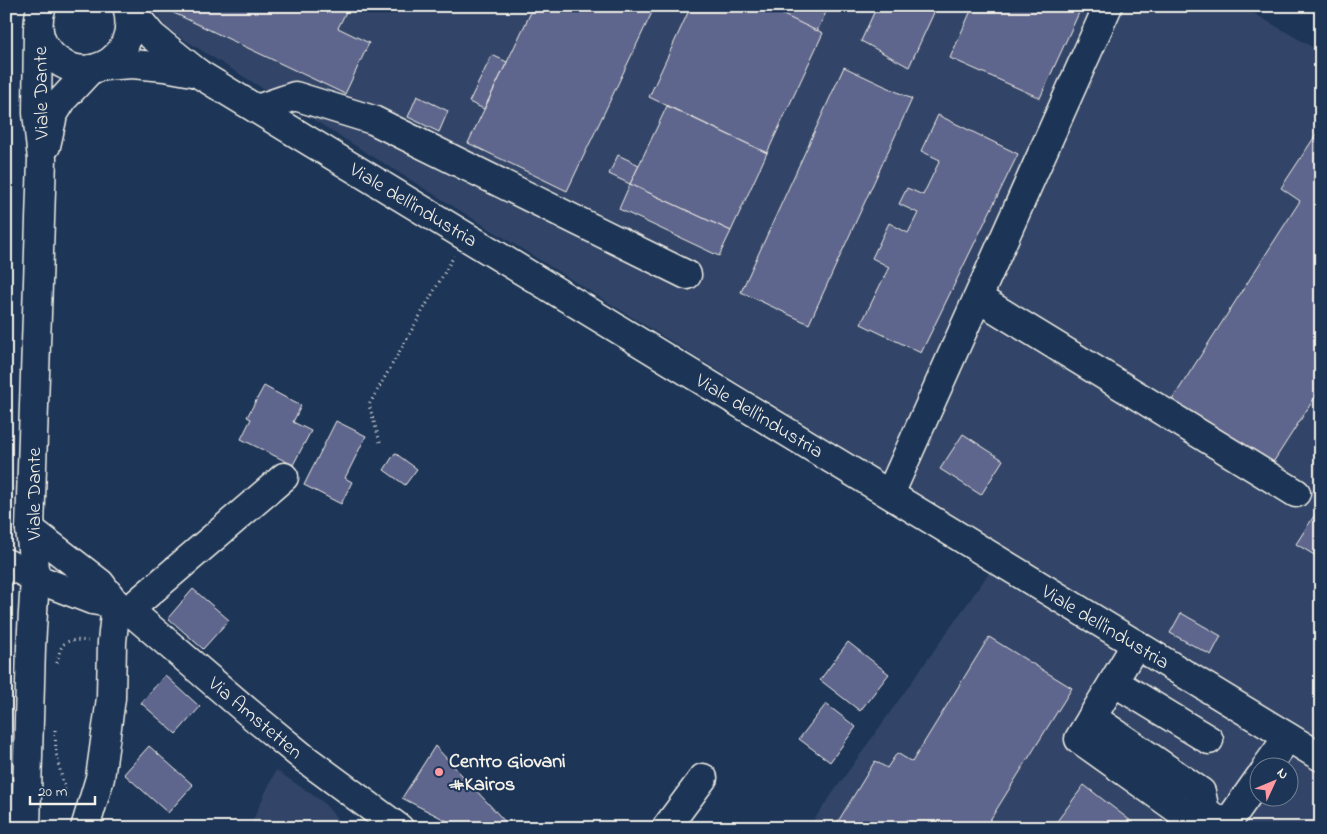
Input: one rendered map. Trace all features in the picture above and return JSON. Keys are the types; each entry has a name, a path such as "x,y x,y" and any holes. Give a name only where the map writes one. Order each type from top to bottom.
{"street":[{"path":"890,494 1108,6"},
{"name":"Viale Dante","path":"42,159 54,115 64,99 98,68 116,58 124,47 129,34 131,20 128,7"},
{"name":"Viale dell'industria","path":"128,7 152,36 199,74 1321,757"},
{"name":"Viale Dante","path":"26,828 35,578 30,529 42,159 37,113 40,17"},
{"name":"Viale dell'industria","path":"40,17 42,42 50,54 62,64 76,69 132,64 165,67 199,74"},
{"path":"257,109 295,96 373,120 688,275"},
{"path":"978,298 1296,493"},
{"path":"85,828 100,778 111,698 112,642 123,607 284,477"},
{"name":"Via Amstetten","path":"30,529 100,583 123,607 296,752 399,828"},
{"path":"6,563 35,578 92,600 123,607"},
{"path":"1136,644 1079,739 1187,816 1218,821 1250,787"},
{"path":"1114,682 1208,740"},
{"path":"1274,756 1288,737"},
{"path":"666,828 703,778"}],"path":[{"path":"380,442 369,405 464,235"},
{"path":"56,668 58,654 67,641 88,641"},
{"path":"55,724 56,753 69,805"}],"shaded area":[{"path":"151,6 1241,6 1321,52 1321,828 808,828 1006,549 167,29"},
{"path":"276,770 323,802 345,828 249,828"}],"building":[{"path":"159,6 349,6 338,28 369,43 345,94"},
{"path":"534,6 655,6 567,191 468,143"},
{"path":"691,6 765,6 823,33 767,153 649,97"},
{"path":"765,6 829,6 817,31"},
{"path":"877,6 937,6 909,67 861,41"},
{"path":"973,6 1082,6 1040,98 950,58"},
{"path":"492,55 507,62 484,109 469,102"},
{"path":"844,67 912,99 809,324 741,292"},
{"path":"417,96 448,111 439,132 408,117"},
{"path":"667,106 767,153 731,231 630,184"},
{"path":"938,115 1018,154 921,353 861,324 889,267 872,258 889,223 908,233 918,213 899,204 907,188 923,195 940,160 921,151"},
{"path":"1321,127 1321,388 1272,464 1172,400 1300,201 1281,188"},
{"path":"618,155 639,165 630,184 609,174"},
{"path":"630,184 731,231 719,256 619,209"},
{"path":"264,386 301,406 293,422 311,431 293,465 241,439 251,419 247,417"},
{"path":"336,421 366,436 345,478 352,482 341,504 304,485"},
{"path":"963,434 1003,460 981,495 940,469"},
{"path":"395,453 417,469 405,485 384,470"},
{"path":"1321,505 1321,559 1296,544"},
{"path":"193,589 229,620 203,649 168,618"},
{"path":"1181,613 1221,636 1211,655 1170,633"},
{"path":"989,637 1072,688 985,828 834,828 875,761 887,768 897,753 912,762"},
{"path":"848,642 889,674 860,711 820,680"},
{"path":"165,675 200,707 176,734 141,703"},
{"path":"826,704 856,727 830,762 799,739"},
{"path":"149,746 193,785 168,813 124,774"},
{"name":"Centro Giovani #Kairos","path":"435,746 511,828 457,828 451,823 402,798"},
{"path":"1084,785 1140,828 1052,828"}],"place":[{"name":"Centro Giovani #Kairos","path":"439,772"}]}
